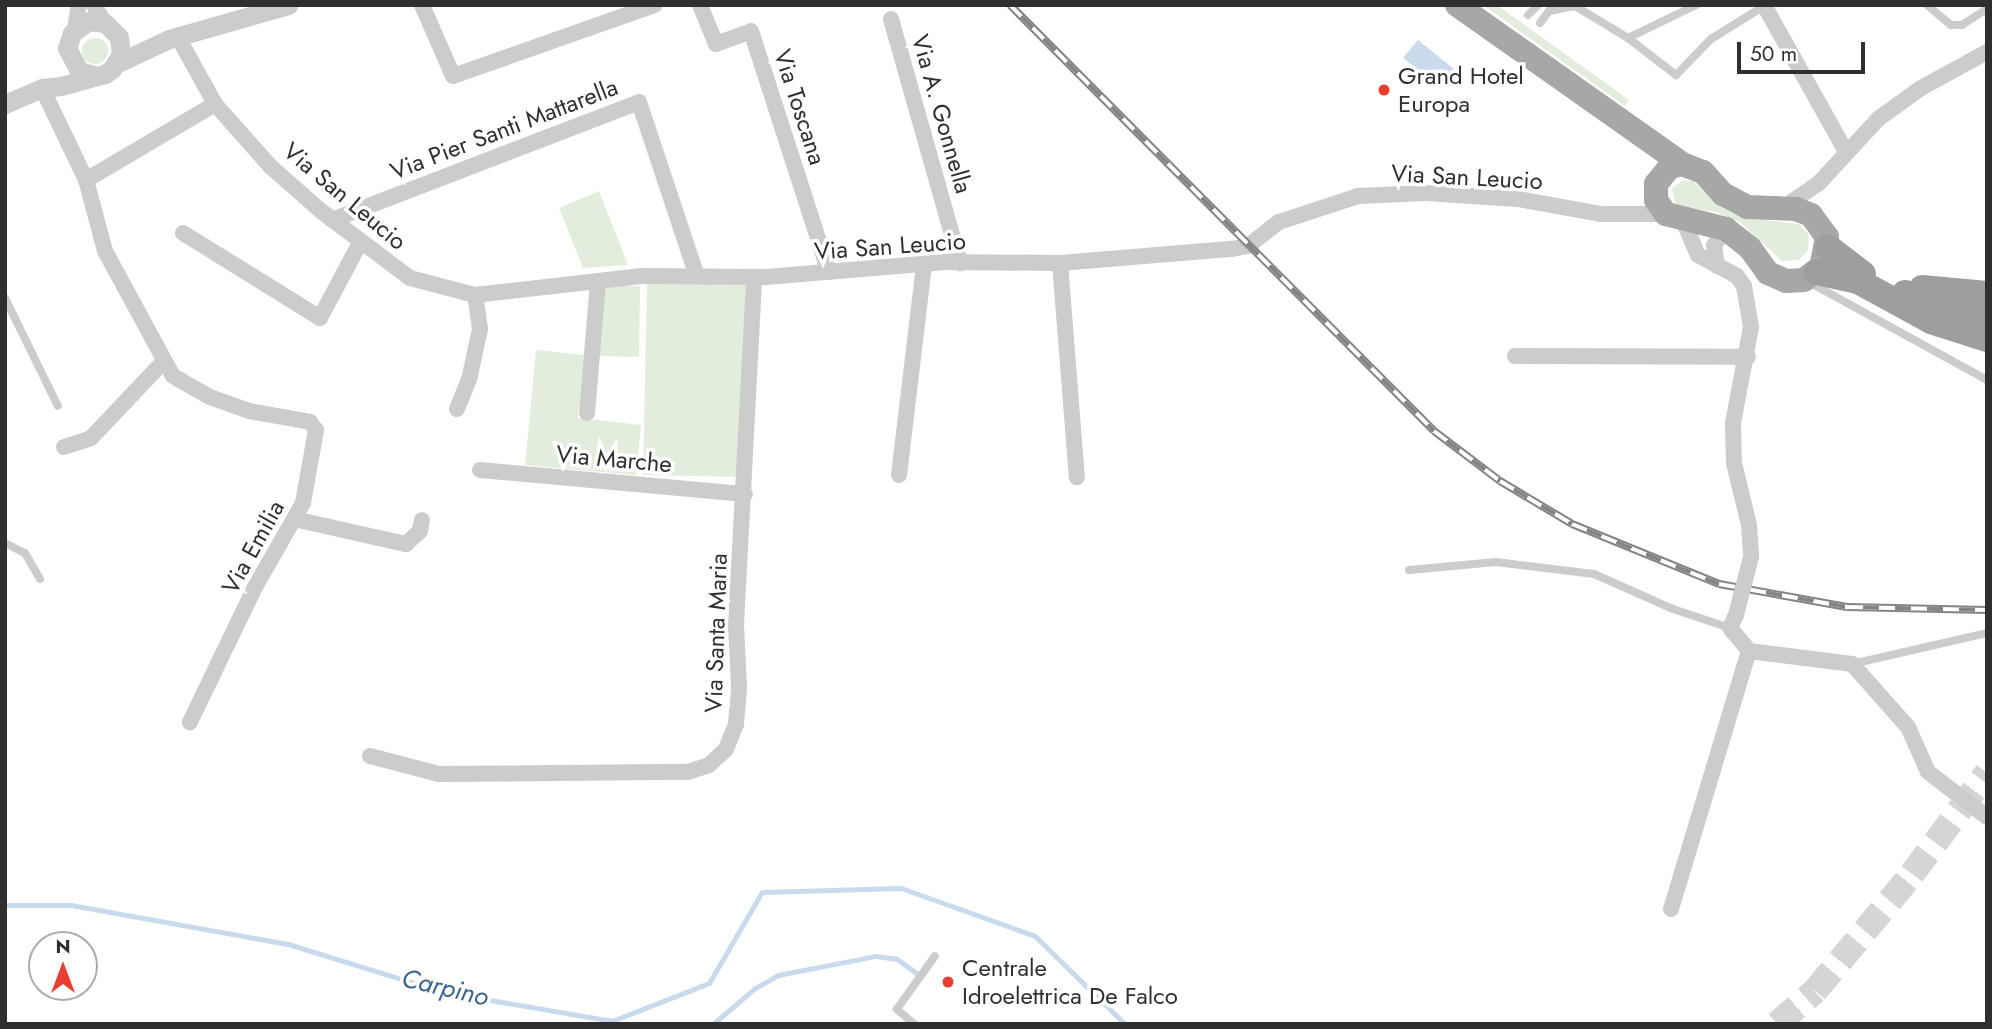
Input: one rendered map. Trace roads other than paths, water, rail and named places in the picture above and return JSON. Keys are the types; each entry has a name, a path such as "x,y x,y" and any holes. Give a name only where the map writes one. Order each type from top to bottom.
{"highway":[{"path":"1824,234 1839,259 1884,286 1987,317"},
{"path":"1810,276 1858,281 1931,321 1987,339"},
{"path":"1884,286 1987,294"}],"main road":[{"path":"1457,5 1647,141 1669,193 1726,229 1750,248 1768,273 1786,281 1810,276 1824,234 1796,209 1747,206 1723,194 1703,173 1669,193"}],"street":[{"path":"42,88 67,48 75,29 79,5"},
{"path":"94,5 121,45 118,63"},
{"path":"5,104 42,88 96,76 173,38 288,5"},
{"path":"422,5 453,76 655,5"},
{"name":"Via Toscana","path":"700,5 716,44 751,31 829,272"},
{"path":"1764,6 1845,150"},
{"name":"Via A. Gonnella","path":"891,19 960,262"},
{"path":"75,29 89,21 146,41 173,38"},
{"name":"Via San Leucio","path":"173,38 215,104 271,167 332,220 410,278 475,295 598,282 697,276 754,277 924,264 1060,262 1232,250 1248,246 1279,222 1358,195 1425,193 1504,198 1624,214 1669,193"},
{"path":"67,48 79,71 96,76"},
{"path":"1782,208 1819,183 1845,150 1921,88 1987,52"},
{"name":"Via Emilia","path":"42,88 86,180 105,251 173,376 210,397 249,411 310,422 316,430 303,503 190,722"},
{"name":"Via Pier Santi Mattarella","path":"332,220 639,102 697,276"},
{"path":"86,180 215,104"},
{"path":"1819,183 1815,201 1824,234"},
{"path":"1624,214 1669,193 1698,256 1737,276 1744,286 1751,327 1748,357 1733,423 1734,463 1749,525 1751,557 1733,622 1749,652 1671,909"},
{"path":"1717,266 1714,245 1726,229"},
{"path":"183,233 320,318 360,241"},
{"path":"1060,262 1077,477"},
{"path":"899,475 924,264"},
{"name":"Via Santa Maria","path":"370,756 439,774 688,772 709,765 726,749 736,724 736,625 745,494 754,277"},
{"path":"587,413 598,282"},
{"path":"457,409 469,380 480,329 475,295"},
{"path":"1515,356 1748,357"},
{"path":"64,447 91,438 164,361"},
{"name":"Via Marche","path":"480,470 745,494"},
{"path":"294,519 406,544 420,531 422,520"},
{"path":"1749,652 1852,664 1908,727 1928,772 1987,817"}],"lane":[{"path":"1528,15 1538,5"},
{"path":"1628,38 1696,5"},
{"path":"1927,5 1951,25 1962,25 1987,9"},
{"path":"1540,23 1549,11 1575,6 1628,38 1676,75 1711,39 1764,6"},
{"path":"1810,276 1987,380"},
{"path":"5,298 58,406"},
{"path":"5,543 25,553 40,579"},
{"path":"1409,570 1496,562 1594,574 1673,609 1733,622"},
{"path":"1852,664 1987,633"},
{"path":"914,1024 897,1009 935,956"}],"water":[{"path":"1418,40 1454,69 1440,87 1403,58"}],"waterway":[{"name":"Carpino","path":"5,905 71,905 288,944 443,992 612,1021 709,983 762,892 901,888 1035,936 1125,1024"},
{"path":"713,1024 755,988 778,975 876,956 897,959 916,973"}],"tunnel":[{"path":"1777,1024 1815,991 1912,874 1987,773"}],"railway":[{"path":"1010,5 1434,431 1500,481 1572,524 1719,584 1847,607 1987,610"}],"place":[{"name":"Grand Hotel Europa","path":"1384,90"},
{"name":"Centrale Idroelettrica De Falco","path":"948,982"}]}
